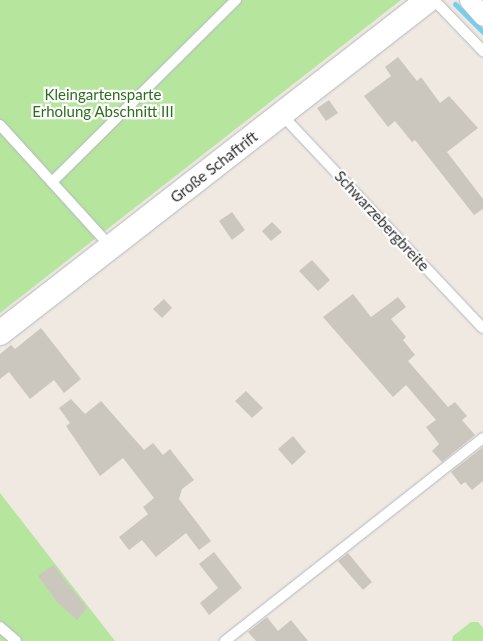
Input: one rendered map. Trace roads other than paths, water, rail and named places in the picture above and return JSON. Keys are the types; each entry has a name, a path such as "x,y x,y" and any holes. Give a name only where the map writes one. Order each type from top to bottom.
{"street":[{"name":"Große Schaftrift","path":"0,333 428,0"}],"lane":[{"path":"52,182 236,0"},
{"path":"434,0 483,51"},
{"name":"Schwarzebergbreite","path":"281,114 483,328"},
{"path":"0,125 111,247"},
{"path":"225,641 483,438"},
{"path":"0,627 16,641"}],"waterway":[{"path":"455,4 483,32"}],"park label":[{"name":"Kleingartensparte Erholung Abschnitt III","path":"103,102"}]}
